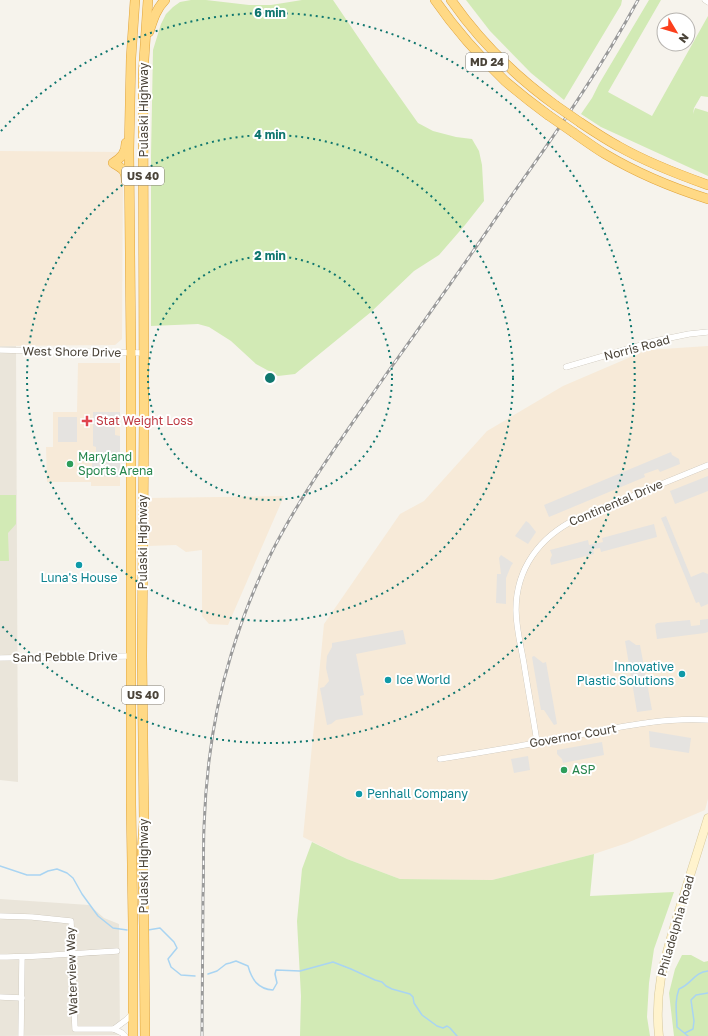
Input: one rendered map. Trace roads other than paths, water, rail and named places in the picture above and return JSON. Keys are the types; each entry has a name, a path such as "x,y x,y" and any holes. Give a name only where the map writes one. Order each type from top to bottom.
{"highway":[{"name":"Pulaski Highway","path":"133,1036 130,656 130,58 135,0"},
{"name":"Pulaski Highway","path":"145,1036 142,849 144,822 142,649 144,353 143,75 148,0"},
{"path":"145,47 155,14 165,0"},
{"name":"MD 24","path":"451,0 485,42 528,84 555,105 617,146 665,169 708,185"},
{"name":"MD 24","path":"435,1 487,63 517,91 548,115 604,153 642,174 708,199"},
{"path":"130,97 126,109 126,149 124,154 113,163 124,170 126,174 126,203 130,208"}],"main road":[{"name":"Philadelphia Road","path":"659,1036 658,993 662,967 708,818"}],"street":[{"name":"Norris Road","path":"566,367 655,341 689,334 708,332"},
{"name":"West Shore Drive","path":"0,350 144,353"},
{"name":"Continental Drive","path":"537,742 516,610 519,585 528,562 542,543 564,525 582,516 708,465"},
{"name":"Sand Pebble Drive","path":"0,658 130,656"},
{"name":"Governor Court","path":"440,759 646,722 673,719 708,720"},
{"name":"Waterview Way","path":"0,916 32,917 71,921 75,1029 114,1029"},
{"path":"0,957 117,951"},
{"path":"21,1036 22,957"},
{"path":"0,997 22,998"},
{"path":"125,1036 114,1029 133,1013"}],"waterway":[{"path":"0,866 27,875 40,875 57,869 67,873 73,878 82,894 98,916 113,928 127,930"},
{"path":"148,930 160,928 174,942 177,948 168,959 171,967 181,975 195,976"},
{"path":"208,974 217,971 226,964 236,961 248,966 251,976 256,983 263,988 273,990 277,983 275,974 276,970 300,971 333,962 382,982 392,989 410,994 422,1015 437,1026 443,1028 447,1026 457,1036"},
{"path":"688,1036 677,1027 677,994 679,989 696,976 708,971"},
{"path":"685,1033 693,1029 694,1021 691,1000 696,995 708,993"}],"railway":[{"path":"202,1036 204,836 209,762 225,676 247,607 267,561 283,531 319,472 562,124 594,75 638,0"}],"place":[{"name":"Stat Weight Loss","path":"87,421"},
{"name":"Maryland Sports Arena","path":"70,464"},
{"name":"Luna's House","path":"79,565"},
{"name":"Innovative Plastic Solutions","path":"682,674"},
{"name":"Ice World","path":"388,680"},
{"name":"ASP","path":"564,770"},
{"name":"Penhall Company","path":"359,794"}]}
